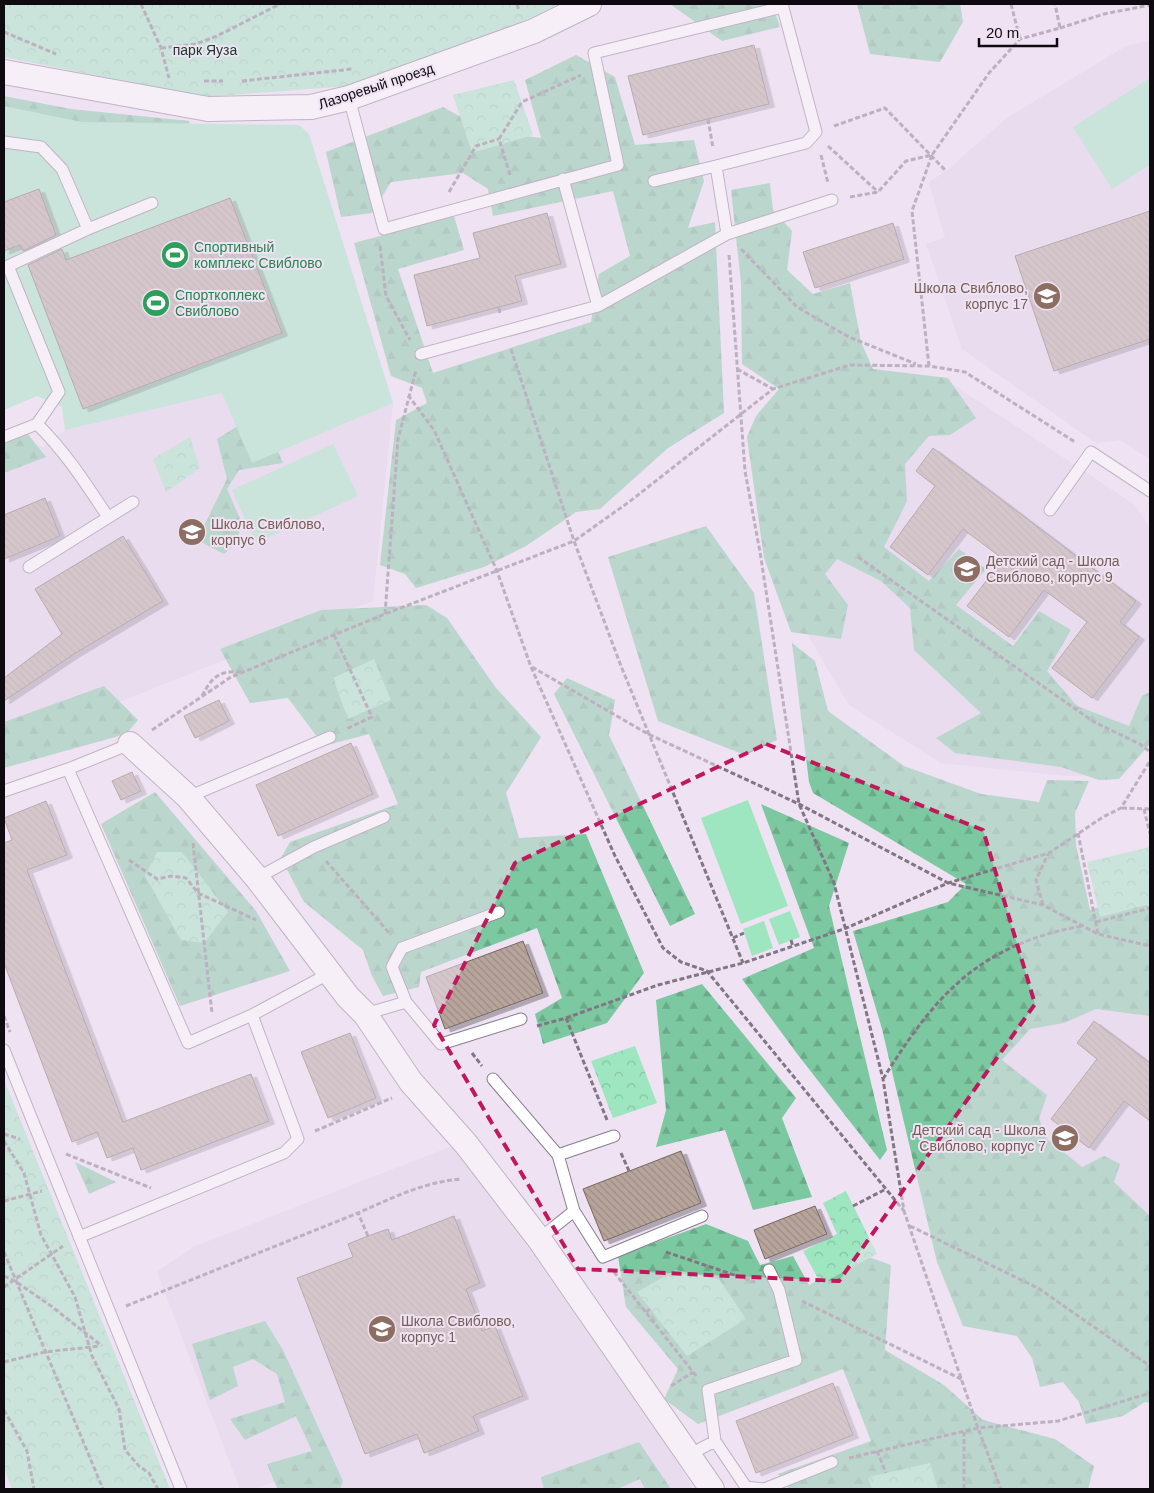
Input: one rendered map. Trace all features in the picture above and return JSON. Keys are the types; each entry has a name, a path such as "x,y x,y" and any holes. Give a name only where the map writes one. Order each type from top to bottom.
{"street":[{"name":"Лазоревый проезд","path":"4,72 168,91 208,109 311,107 349,98 534,32 589,4"},
{"path":"130,744 188,797 257,878 330,973 365,1014 412,1082 466,1144 539,1239 712,1489"}],"lane":[{"path":"349,98 384,229 618,165 594,53 783,5 816,132 806,143 654,181"},
{"path":"4,142 41,147 62,170 88,229"},
{"path":"716,166 727,234"},
{"path":"563,179 598,306"},
{"path":"420,354 505,333 598,306 727,234 832,200"},
{"path":"4,436 37,424 59,392 8,266 88,229 152,203"},
{"path":"37,424 53,439 73,464 108,517"},
{"path":"1050,510 1091,452 1150,491"},
{"path":"29,567 133,502"},
{"path":"188,797 330,737"},
{"path":"4,791 68,769 130,744"},
{"path":"68,769 188,1043 252,1015 330,973"},
{"path":"257,878 314,847 384,817"},
{"path":"499,912 402,948 392,966 406,1002 441,1044 462,1039 520,1019"},
{"path":"365,1014 406,1002"},
{"path":"79,1237 284,1153 298,1138 252,1015"},
{"path":"4,1050 181,1489"},
{"path":"493,1079 558,1154 574,1211 602,1258 702,1216"},
{"path":"558,1154 614,1136"},
{"path":"539,1239 574,1211"},
{"path":"769,1270 778,1290 796,1360 708,1390 715,1441 746,1487 764,1489 832,1462"},
{"path":"689,1455 715,1441"}],"path":[{"path":"141,4 161,48 168,91"},
{"path":"161,48 196,44 217,36 280,4"},
{"path":"1011,4 1020,39"},
{"path":"1055,4 1060,28"},
{"path":"929,366 912,211 932,155 989,73 1020,39 1104,14 1150,5"},
{"path":"4,32 61,56"},
{"path":"436,215 476,146 499,139 522,102 597,67"},
{"path":"236,82 356,68"},
{"path":"160,78 168,91"},
{"path":"168,91 179,80"},
{"path":"198,81 226,82"},
{"path":"816,132 885,108 946,171"},
{"path":"708,119 716,166"},
{"path":"499,139 515,193"},
{"path":"830,147 878,192"},
{"path":"820,151 827,180"},
{"path":"832,200 878,192 906,161 932,155"},
{"path":"384,229 380,245 386,296 404,333 420,354 398,439 385,614"},
{"path":"727,234 797,307 849,338 919,366"},
{"path":"727,234 745,471 760,552 799,804 834,883 844,930 883,1079 904,1211 978,1428 1002,1489"},
{"path":"498,308 574,541 648,734 743,963"},
{"path":"130,744 231,677 385,614 574,541 629,502 774,389 850,365 929,366 965,372 1091,452"},
{"path":"737,369 774,389"},
{"path":"408,395 434,430 496,571 532,667 615,856 663,948 681,962 707,971 904,1211"},
{"path":"858,557 1094,722 1140,744 1150,752"},
{"path":"330,737 372,717 334,635"},
{"path":"532,667 648,734 799,804 948,883 1043,905 1098,934 1150,946"},
{"path":"202,696 211,680 228,671 243,672"},
{"path":"1122,808 1150,761"},
{"path":"529,1028 566,1018 658,985 743,963 844,930 948,883 1049,854 1078,832 1122,808 1150,809"},
{"path":"1144,808 1150,834"},
{"path":"1078,832 1098,934"},
{"path":"192,836 214,1032"},
{"path":"98,837 157,879 171,876 186,878 198,893 261,922"},
{"path":"314,847 402,948"},
{"path":"1043,905 1036,880 1049,854"},
{"path":"1096,922 1150,908"},
{"path":"883,1079 913,1030 949,989 987,960 1058,931 1084,926"},
{"path":"733,938 744,934"},
{"path":"791,940 793,946"},
{"path":"566,1018 629,1171"},
{"path":"462,1039 493,1079"},
{"path":"298,1138 392,1098 412,1082"},
{"path":"4,1134 41,1144 141,1183 173,1198"},
{"path":"4,1141 24,1173 41,1235 75,1298 88,1335 92,1356 119,1409 125,1450 139,1466 149,1473 158,1489"},
{"path":"109,1313 411,1190 440,1181 479,1177 487,1172"},
{"path":"4,1202 58,1186"},
{"path":"853,1206 886,1189"},
{"path":"358,1213 368,1236"},
{"path":"909,1225 1038,1288 1150,1366"},
{"path":"4,1287 79,1237"},
{"path":"4,1252 44,1352 103,1489"},
{"path":"602,1258 708,1390"},
{"path":"4,1276 15,1280 101,1346"},
{"path":"646,1312 650,1308"},
{"path":"4,1362 44,1352 101,1346 121,1341"},
{"path":"832,1462 978,1428 1058,1422 1150,1393"},
{"path":"4,1410 27,1451 34,1489"},
{"path":"964,1432 964,1489"},
{"path":"877,1452 886,1473"}],"highlighted area":[{"path":"766,744 983,830 1035,1004 839,1281 578,1269 434,1025 515,863"}],"shaded area":[{"name":"Школа Свиблово, корпус 17","path":"1150,40 1150,459 1120,440 1096,443 962,349 926,244 945,238 929,182 946,171 1007,118 1126,46"},
{"name":"Детский сад - Школа Свиблово, корпус 9","path":"951,383 1135,505 1150,528 1150,732 1110,775 1066,776 941,763 849,705 793,610"},
{"name":"Школа Свиблово, корпус 6","path":"222,393 253,463 393,403 373,601 4,748 4,454 30,442 43,447 65,430"},
{"name":"Детский сад - Школа Свиблово, корпус 7","path":"1150,958 1150,1345 1046,1279 984,1003"},
{"name":"Школа Свиблово, корпус 1","path":"455,1145 665,1441 693,1489 307,1489 299,1473 253,1489 240,1489 157,1272 193,1247"}],"green space":[{"name":"парк Яуза","path":"4,4 558,4 526,20 362,85 204,97 4,57"},
{"path":"670,4 772,4 780,27 722,41"},
{"path":"857,4 960,4 963,22 940,62 870,54"},
{"path":"576,55 615,77 635,145 694,140 704,181 688,228 715,222 724,413 668,448 600,509 576,512 526,546 484,567 416,588 405,574 380,565 396,420 427,403 422,388 391,376 354,243 454,216 464,250 398,269 433,373 591,322 599,274 630,256 613,191 493,216 488,189 463,173 391,182 372,213 341,217 326,152 443,107 486,131 541,138 525,80"},
{"path":"1150,78 1150,165 1112,189 1073,127"},
{"path":"514,80 533,135 472,153 453,95"},
{"path":"4,96 71,109 189,121 192,139 4,123"},
{"name":"Спортивный комплекс Свиблово","path":"4,106 82,122 299,125 309,134 393,403 252,463 222,393 65,430 62,407 37,396 4,410"},
{"path":"770,183 773,210 792,231 787,270 813,294 850,283 861,342 873,369 948,378 976,418 950,435 929,436 905,464 907,501 884,547 929,581 959,549 986,569 956,605 1013,646 1039,611 1071,630 1047,671 1077,706 1129,726 1142,696 1150,692 1150,744 1119,779 1099,780 1061,767 955,753 936,738 981,713 914,650 910,608 881,581 837,559 825,574 848,605 841,639 791,632 764,558 747,437 756,416 779,389 742,364 741,283 731,190"},
{"path":"244,422 268,429 283,463 239,470 227,489 240,519 238,541 224,554 197,540 227,479 217,439"},
{"path":"27,433 46,457 4,473 4,443"},
{"path":"190,437 200,468 166,492 153,459"},
{"path":"333,444 358,496 256,543 232,490"},
{"path":"706,526 754,593 777,740 745,755 658,721 608,557"},
{"path":"426,605 447,618 496,688 541,737 506,793 519,838 586,834 644,973 607,1023 543,1044 535,1014 562,998 537,928 421,972 419,987 383,996 372,976 363,950 304,902 281,858 290,842 398,804 369,734 324,746 288,698 250,703 220,649 321,610"},
{"path":"792,643 815,661 828,711 904,766 981,794 1039,802 1047,780 1089,781 1075,813 1076,845 1090,910 1130,897 1150,906 1150,1016 1096,1009 1064,1023 1030,1029 1002,1060 1047,1095 1039,1119 1047,1139 1082,1167 1104,1156 1120,1164 1114,1182 1150,1216 1150,1403 1145,1402 1123,1416 1086,1424 1079,1402 1063,1382 1040,1387 1032,1358 1017,1336 963,1326 937,1262 882,1029 853,931 948,902 966,884 813,793 809,782"},
{"path":"374,659 391,700 348,719 333,678"},
{"path":"567,678 615,700 609,735 695,914 670,926 554,694"},
{"path":"104,686 138,720 126,734 4,768 4,722"},
{"path":"155,792 256,911 290,971 180,1006 101,824"},
{"path":"748,800 788,906 741,924 701,818"},
{"path":"761,804 849,843 829,906 887,1150 880,1160 798,1055 742,979 814,948"},
{"path":"1150,847 1150,904 1100,917 1087,862"},
{"path":"157,852 182,852 228,912 204,943 181,940 145,876"},
{"path":"790,911 800,937 779,945 769,919"},
{"path":"764,921 773,948 752,956 743,929"},
{"path":"702,984 796,1098 782,1118 812,1197 753,1210 725,1130 656,1147 666,1110 656,1000"},
{"path":"635,1046 657,1103 613,1118 591,1061"},
{"path":"4,1080 170,1489 12,1489 4,1468"},
{"path":"75,1162 116,1182 89,1194"},
{"path":"846,1191 877,1254 821,1284 803,1251 837,1234 823,1203"},
{"path":"706,1224 748,1241 760,1265 793,1256 809,1285 863,1255 891,1265 885,1350 944,1385 983,1420 1055,1439 1094,1466 1088,1489 789,1489 778,1474 871,1441 843,1369 698,1424 664,1399 678,1369 626,1307 618,1256"},
{"path":"676,1270 719,1279 746,1319 687,1356 637,1292"},
{"path":"265,1321 283,1350 343,1481 340,1489 277,1488 267,1464 312,1451 296,1416 245,1440 230,1419 285,1402 277,1374 253,1359 233,1367 238,1386 210,1400 192,1344"},
{"path":"639,1442 671,1489 645,1489 640,1479 617,1489 544,1489 541,1477"},
{"path":"930,1463 938,1489 872,1489 868,1477"}],"building":[{"path":"754,45 769,104 643,135 628,76"},
{"path":"39,189 56,235 23,251 20,245 4,251 4,202"},
{"name":"Спорткоплекс Свиблово","path":"230,198 282,333 83,409 28,265 62,249 66,260"},
{"path":"1150,211 1150,339 1054,371 1015,256"},
{"path":"547,213 561,264 515,276 522,301 427,326 414,275 480,258 473,233"},
{"path":"893,223 904,259 815,288 803,252"},
{"path":"933,448 1136,601 1120,622 1139,637 1092,698 1052,668 1087,622 1044,590 1009,637 967,606 1003,559 963,529 928,575 890,547 935,486 916,471"},
{"path":"45,498 60,536 4,559 4,515"},
{"path":"123,536 163,601 74,654 4,701 4,678 62,634 35,589"},
{"path":"219,700 229,721 195,738 184,716"},
{"path":"351,743 373,794 278,836 256,785"},
{"path":"132,772 141,791 121,800 112,781"},
{"path":"46,801 67,855 27,870 123,1122 251,1074 269,1121 141,1170 133,1148 107,1158 97,1132 72,1142 4,963 4,843 12,840 4,818"},
{"path":"523,941 543,993 445,1029 426,977"},
{"path":"1094,1021 1150,1063 1150,1121 1124,1101 1089,1148 1051,1119 1097,1059 1077,1043"},
{"path":"350,1033 376,1098 328,1118 301,1052"},
{"path":"681,1151 701,1203 604,1241 583,1189"},
{"path":"815,1206 827,1234 765,1259 754,1230"},
{"path":"454,1216 480,1283 466,1289 482,1331 495,1326 523,1396 473,1416 479,1431 424,1453 417,1434 365,1454 297,1278 353,1257 348,1244 368,1236 388,1229 392,1240"},
{"path":"833,1383 853,1435 756,1473 736,1421"}],"place":[{"name":"Спортивный комплекс Свиблово","path":"175,255"},
{"name":"Школа Свиблово, корпус 17","path":"1047,296"},
{"name":"Спорткоплекс Свиблово","path":"156,303"},
{"name":"Школа Свиблово, корпус 6","path":"192,532"},
{"name":"Детский сад - Школа Свиблово, корпус 9","path":"967,569"},
{"name":"Детский сад - Школа Свиблово, корпус 7","path":"1065,1138"},
{"name":"Школа Свиблово, корпус 1","path":"382,1329"}]}
